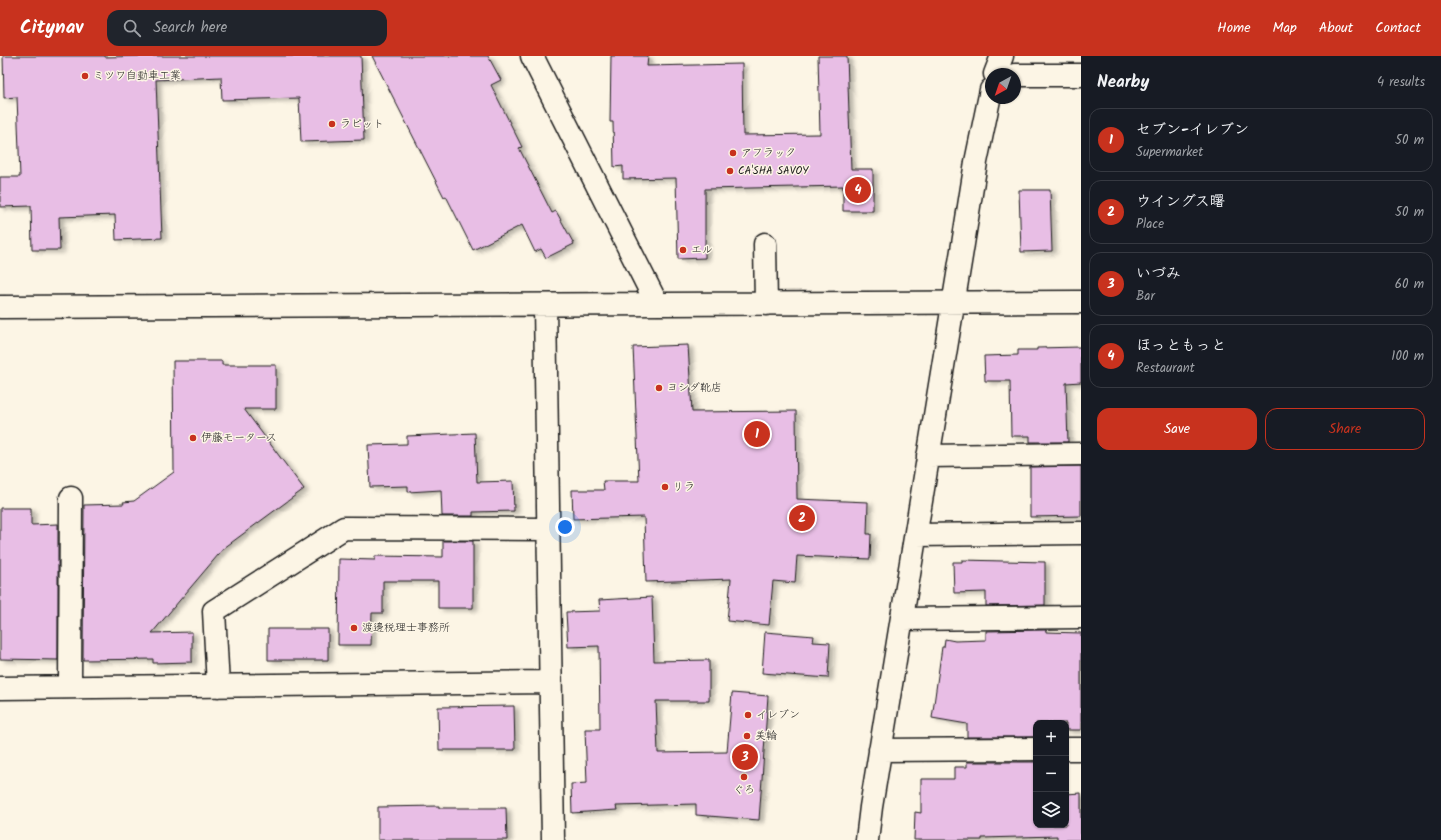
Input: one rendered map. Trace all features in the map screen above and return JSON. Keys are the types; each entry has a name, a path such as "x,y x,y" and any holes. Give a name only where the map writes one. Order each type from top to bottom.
{"street":[{"path":"532,56 657,304"},
{"path":"997,68 1002,56"},
{"path":"1021,75 1081,75"},
{"path":"866,840 976,162 988,104"},
{"path":"765,244 766,304"},
{"path":"0,307 1081,302"},
{"path":"545,305 553,840"},
{"path":"928,456 1081,454"},
{"path":"70,687 71,498"},
{"path":"218,686 214,611 344,528 548,529"},
{"path":"916,536 1081,534"},
{"path":"902,619 1081,617"},
{"path":"0,688 550,682"},
{"path":"880,750 1033,749"},
{"path":"1069,749 1081,749"}],"building":[{"path":"3,56 361,56 364,140 301,142 299,98 222,100 221,77 156,80 162,238 116,240 115,215 59,217 60,250 32,250 31,206 0,207 0,177 20,177 17,97 4,98"},
{"path":"372,56 488,56 501,80 491,85 522,147 519,148 552,213 556,211 574,244 546,258 541,249 535,252 522,225 473,250 446,196 444,197"},
{"path":"611,56 648,56 647,66 742,64 743,135 820,134 818,56 847,56 851,169 873,169 873,211 843,211 843,186 705,189 705,258 678,259 676,178 623,179 623,166 614,167 613,122 610,122"},
{"path":"1019,190 1050,190 1052,251 1021,252"},
{"path":"688,345 692,412 796,411 797,499 868,502 867,534 871,534 870,559 797,556 795,583 773,581 769,625 727,621 731,579 646,582 644,517 573,519 572,490 604,490 603,481 639,481 633,347"},
{"path":"1081,347 1081,382 1066,383 1068,442 1030,442 1030,436 1011,436 1010,381 985,381 984,356 1018,355 1018,350 1037,350 1037,348"},
{"path":"173,361 222,361 222,365 276,365 276,409 244,409 304,489 224,548 152,633 192,632 192,662 153,663 153,659 83,660 84,505 124,504 123,502 134,501 174,472"},
{"path":"475,433 477,482 513,481 514,511 473,512 473,516 442,516 441,490 408,492 408,486 370,487 368,445 407,444 407,436"},
{"path":"1081,466 1081,516 1030,517 1030,467"},
{"path":"0,508 31,508 31,525 58,524 58,660 0,659"},
{"path":"443,541 473,541 473,608 438,608 438,581 383,581 383,613 372,613 371,645 338,645 339,559 375,560 375,556 443,557"},
{"path":"962,560 1045,562 1045,605 986,606 986,592 954,593 953,562 962,562"},
{"path":"652,597 654,661 709,660 709,701 656,701 658,753 727,752 732,693 768,696 759,820 696,815 696,804 616,806 617,810 572,813 571,784 587,783 585,729 600,729 599,646 568,647 566,612 600,611 599,600"},
{"path":"268,629 328,629 328,660 268,660"},
{"path":"1046,630 1046,632 1081,633 1081,730 1069,730 1069,720 1033,720 1033,737 967,737 967,724 932,718 942,647 944,647 945,639 955,641 986,640 986,631"},
{"path":"765,632 814,636 813,642 830,643 828,678 762,673"},
{"path":"514,706 515,750 439,750 438,707"},
{"path":"967,762 1033,762 1033,828 1069,828 1069,794 1081,793 1081,840 1057,840 1057,836 982,838 982,840 914,840 915,812 921,813 921,779 954,779 954,767 967,767"},
{"path":"439,806 439,808 506,808 507,840 378,840 378,807"}],"place":[{"name":"ミツワ自動車工業","path":"85,76"},
{"name":"ラビット","path":"332,124"},
{"name":"アフラック","path":"733,153"},
{"name":"CA'SHA SAVOY","path":"730,171"},
{"name":"ほっともっと","path":"858,190"},
{"name":"エル","path":"683,250"},
{"name":"ヨシダ靴店","path":"659,388"},
{"name":"セブン-イレブン","path":"757,434"},
{"name":"伊藤モータース","path":"193,438"},
{"name":"リラ","path":"665,487"},
{"name":"ウイングス曙","path":"802,518"},
{"name":"渡邊税理士事務所","path":"354,628"},
{"name":"イレブン","path":"748,715"},
{"name":"美輪","path":"747,736"},
{"name":"いづみ","path":"745,757"},
{"name":"ぐろ","path":"744,777"}]}
